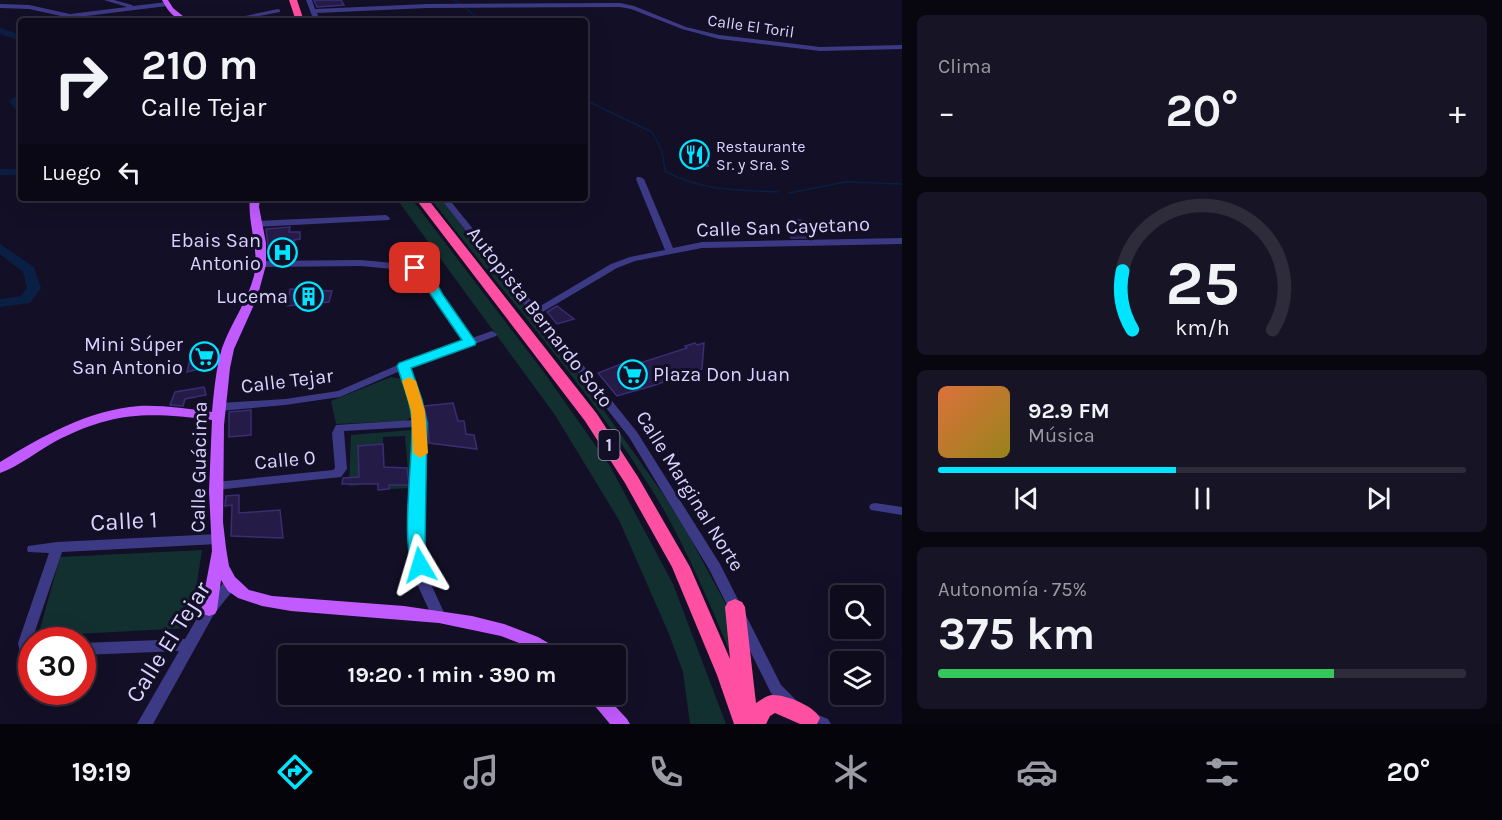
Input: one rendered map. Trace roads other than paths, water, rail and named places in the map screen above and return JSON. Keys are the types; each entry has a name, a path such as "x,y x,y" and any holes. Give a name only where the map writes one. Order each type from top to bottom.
{"highway":[{"path":"293,0 299,18"},
{"name":"Autopista Bernardo Soto","path":"423,201 591,418 632,481 681,567 746,724"},
{"path":"735,607 746,724"},
{"path":"754,724 762,710 772,704 785,706 816,721"}],"main road":[{"path":"166,2 182,18"},
{"name":"Calle Guácima","path":"231,584 222,565 218,543 216,486 220,412 229,349 255,290 262,264 255,201"},
{"path":"0,468 58,434 111,414 142,410 220,412"},
{"path":"209,609 218,543"},
{"path":"231,584 244,594 282,603 440,617 508,630 529,638 540,645"},
{"path":"603,705 621,724"}],"street":[{"path":"107,0 139,7"},
{"path":"309,0 316,18"},
{"path":"0,6 29,7 70,16 166,2"},
{"name":"Calle El Toril","path":"313,11 454,6 620,5 632,7 684,28 719,37 820,49 902,47"},
{"path":"240,18 278,11"},
{"path":"640,180 670,251"},
{"name":"Calle Marginal Norte","path":"446,201 633,435 689,522 776,689 816,721"},
{"path":"256,224 386,218"},
{"name":"Calle San Cayetano","path":"536,312 614,266 670,251 711,244 902,241"},
{"path":"262,264 361,263 415,268 427,276 437,295 470,342"},
{"name":"Calle Tejar","path":"220,412 331,396 492,334"},
{"path":"404,366 420,423 417,544 424,584 440,617"},
{"name":"Calle 0","path":"216,486 337,474 341,469 338,433 340,428 420,423"},
{"path":"875,507 902,511"},
{"name":"Calle 1","path":"33,549 218,543"},
{"path":"30,627 57,547"},
{"name":"Calle El Tejar","path":"145,724 209,609 231,584"},
{"path":"96,648 189,645"}],"waterway":[{"path":"455,0 478,18"},
{"path":"0,31 18,37"},
{"path":"18,98 14,101 18,106"},
{"path":"588,101 652,132 662,151 665,171 678,178 720,188 778,192"},
{"path":"0,172 18,172"},
{"path":"789,193 845,182 902,184"},
{"path":"0,248 29,270 34,288 25,300 0,303"}],"place":[{"name":"Restaurante Sr. y Sra. S","path":"695,155"},
{"name":"Ebais San Antonio","path":"282,252"},
{"name":"Lucema","path":"309,296"},
{"name":"Mini Súper San Antonio","path":"204,356"},
{"name":"Plaza Don Juan","path":"632,374"}]}
